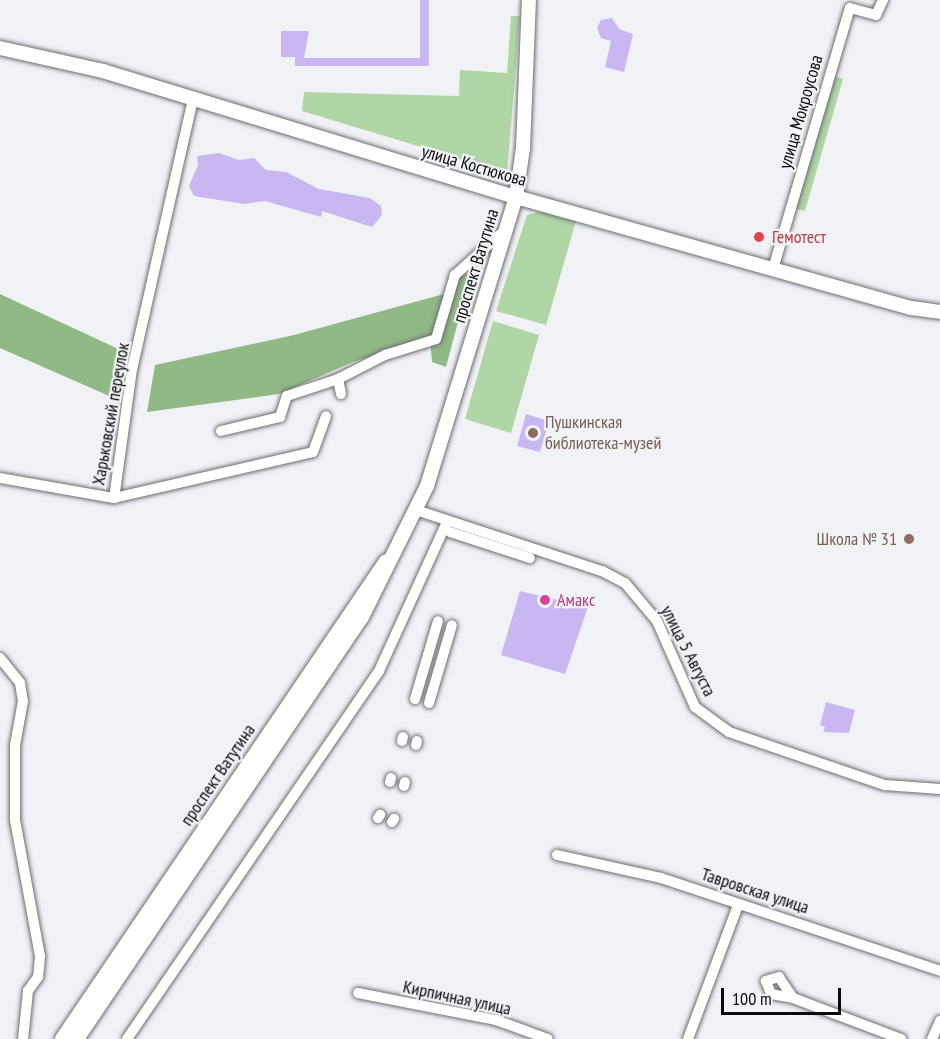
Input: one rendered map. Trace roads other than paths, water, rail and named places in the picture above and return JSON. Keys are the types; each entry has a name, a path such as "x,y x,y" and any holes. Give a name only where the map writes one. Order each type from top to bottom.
{"main road":[{"name":"проспект Ватутина","path":"62,1039 78,1030 362,617 416,510 516,197 523,148 529,0"},
{"name":"улица Костюкова","path":"0,48 64,60 516,197 773,269 940,312"}],"street":[{"name":"улица Мокроусова","path":"773,269 850,8 876,15 883,0"},
{"name":"Харьковский переулок","path":"193,99 132,369 114,498 313,452 326,416"},
{"path":"221,431 280,417 287,396 338,379 384,355 436,339 454,275 506,229"},
{"path":"338,379 340,394"},
{"path":"0,478 114,498"},
{"name":"улица 5 Августа","path":"416,510 456,533 602,571 625,583 657,621 695,707 729,732 885,785 940,789"},
{"path":"127,1039 379,671 456,533 479,545 530,558"},
{"path":"415,699 438,621"},
{"path":"429,703 452,626"},
{"path":"0,658 20,683 23,701 15,745 15,820 40,956 38,977 28,991 23,1039"},
{"name":"Тавровская улица","path":"557,855 661,878 940,971"},
{"path":"688,1039 738,905"},
{"name":"Кирпичная улица","path":"358,993 496,1020 518,1034 548,1039"},
{"path":"793,998 901,1039"},
{"path":"932,1039 940,1021"}],"place":[{"name":"Гемотест","path":"759,237"},
{"name":"Пушкинская библиотека-музей","path":"533,433"},
{"name":"Школа № 31","path":"909,539"},
{"name":"Амакс","path":"545,600"}]}
